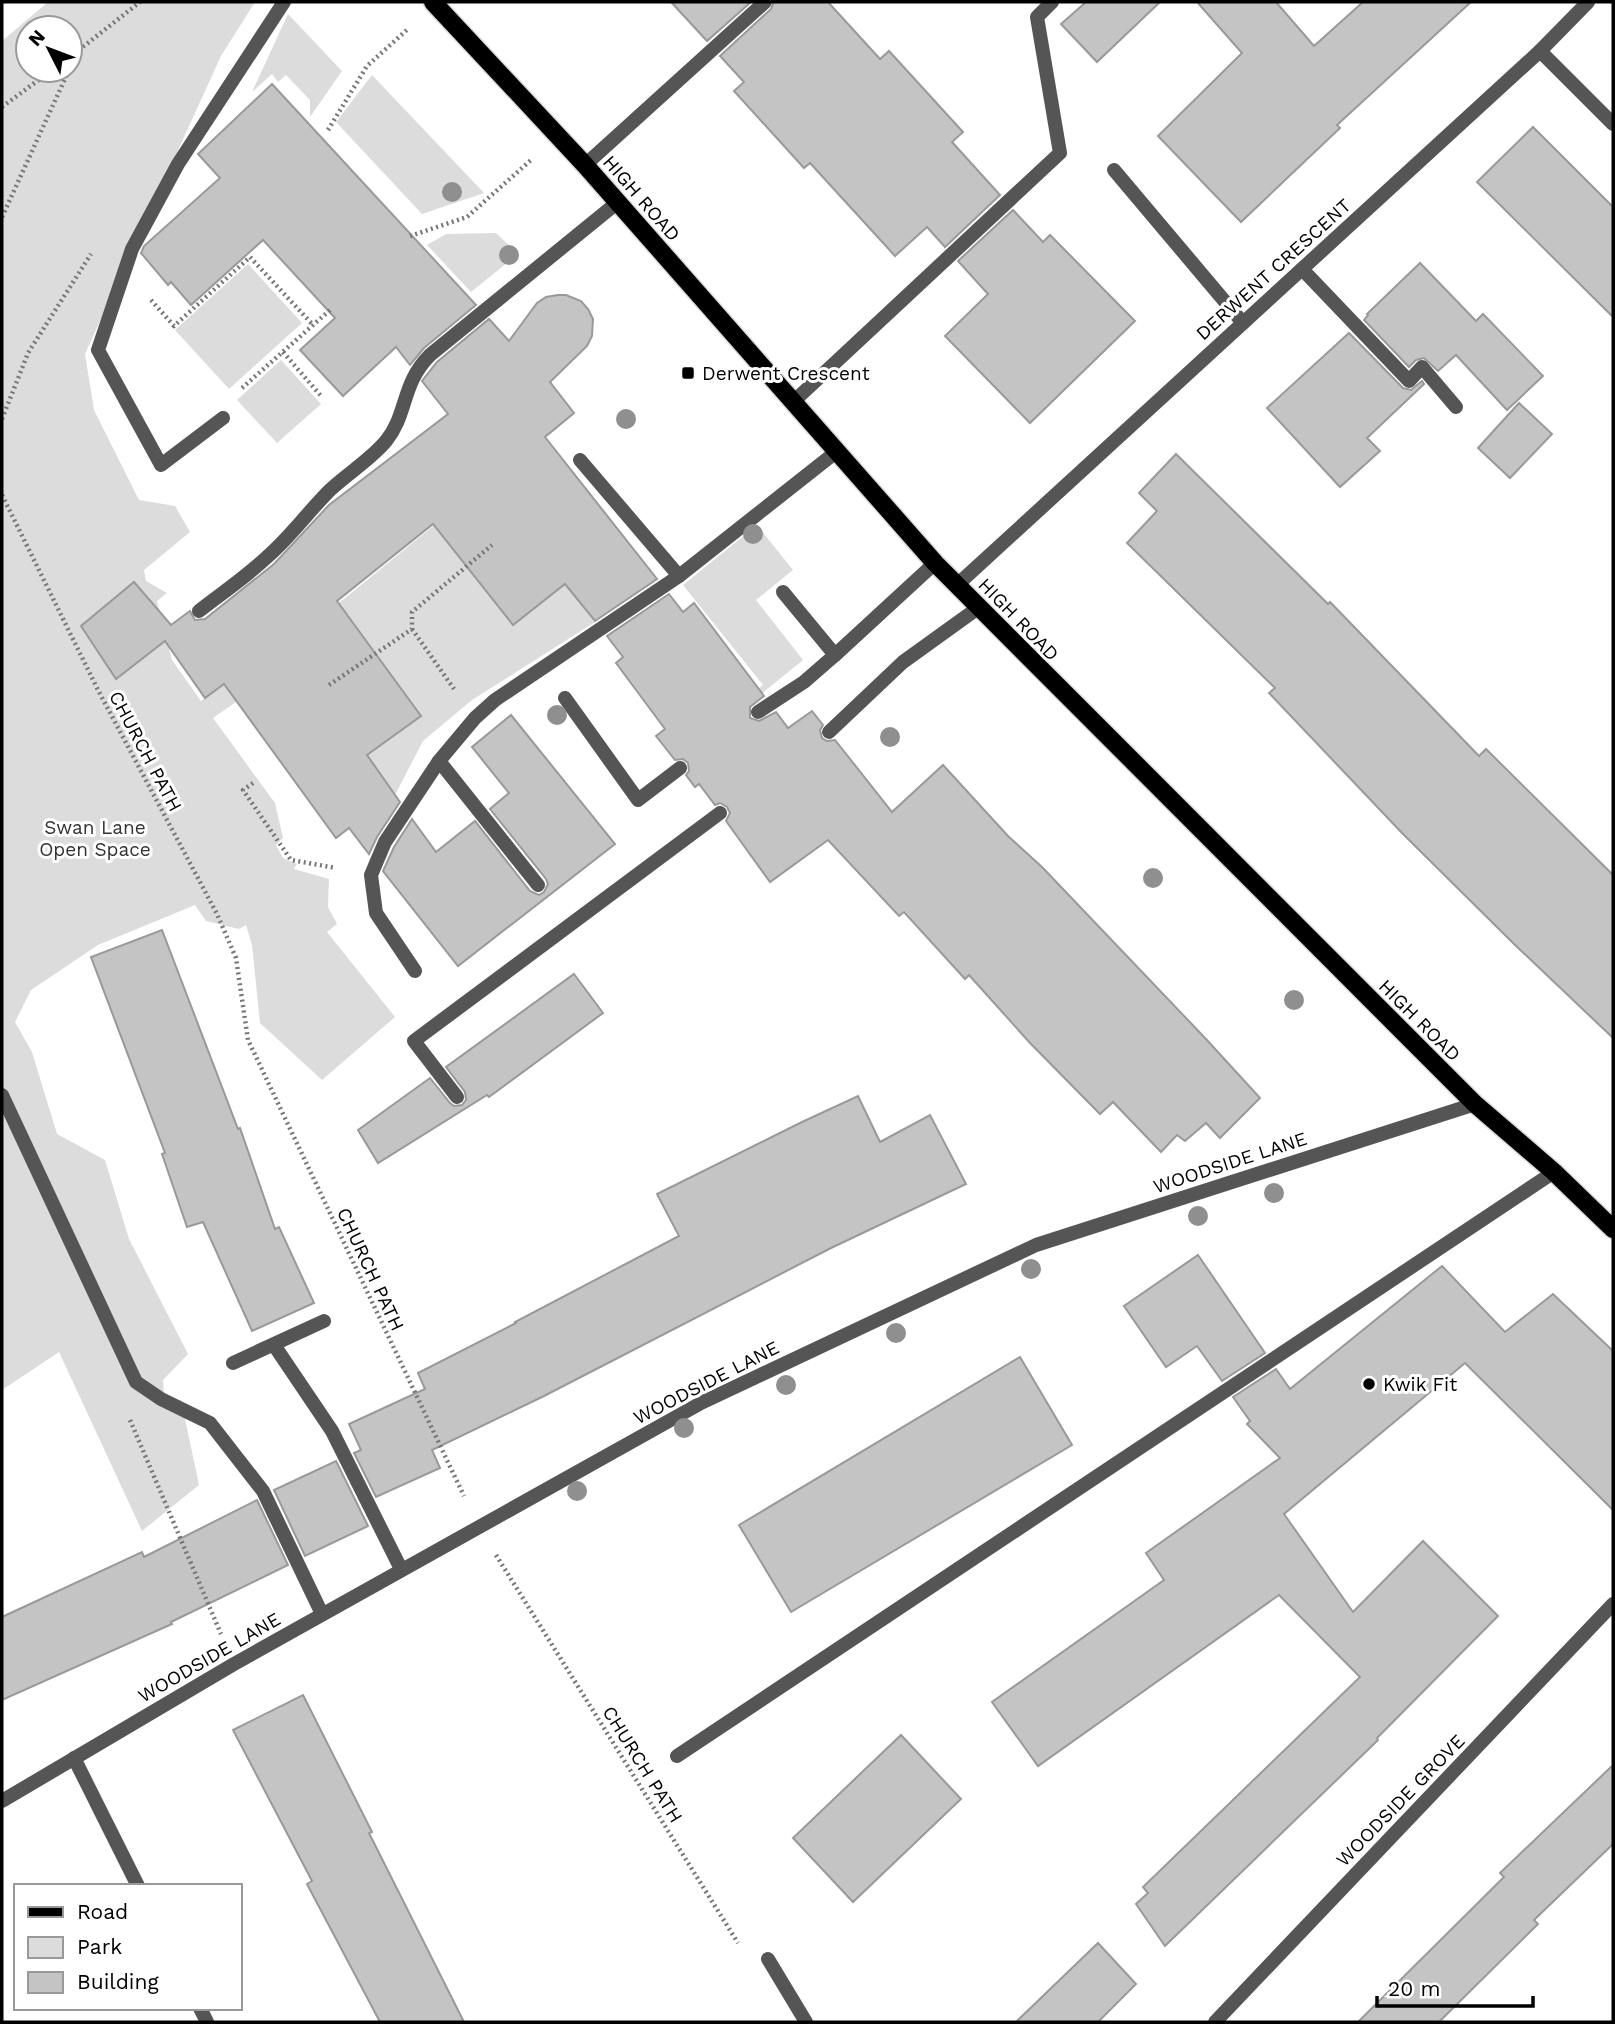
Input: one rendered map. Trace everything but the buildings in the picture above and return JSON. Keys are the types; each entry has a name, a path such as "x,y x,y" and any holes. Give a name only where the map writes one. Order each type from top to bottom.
{"main road":[{"name":"HIGH ROAD","path":"434,3 585,165 935,564 1475,1104 1554,1172 1613,1230"}],"street":[{"path":"223,418 161,465 98,350 132,248 178,164 284,2"},
{"path":"585,165 765,2"},
{"path":"793,402 1060,153 1037,17 1052,2"},
{"name":"DERWENT CRESCENT","path":"957,585 1540,51 1588,2"},
{"path":"1540,51 1613,124"},
{"path":"1114,170 1243,323"},
{"path":"199,611 268,557 332,488 387,440 396,425 417,368 430,355 618,202"},
{"path":"1302,269 1409,381 1422,367 1455,407"},
{"path":"415,971 376,913 371,875 385,842 439,761 475,718 495,701 679,576 836,452"},
{"path":"580,460 679,576"},
{"path":"758,712 804,682 935,564"},
{"path":"783,592 835,655"},
{"path":"829,732 903,662 978,608"},
{"path":"565,698 638,800 680,768"},
{"path":"439,761 538,885"},
{"path":"457,1097 414,1041 720,813"},
{"path":"2,1095 136,1382 161,1399 210,1423 263,1491 322,1614"},
{"name":"WOODSIDE LANE","path":"3,1796 74,1758 401,1569 701,1404 1036,1245 1475,1104"},
{"path":"677,1756 1554,1172"},
{"path":"233,1363 324,1321"},
{"path":"274,1345 332,1431 401,1569"},
{"name":"WOODSIDE GROVE","path":"1214,2022 1613,1604"},
{"path":"74,1758 137,1884"},
{"path":"768,1959 806,2022"}],"path":[{"path":"84,46 140,2"},
{"path":"327,130 367,66 434,3"},
{"path":"2,107 33,84"},
{"path":"2,217 62,84"},
{"path":"410,236 467,218 558,135"},
{"path":"125,271 174,326 250,257 313,325"},
{"path":"235,394 330,310"},
{"path":"283,352 321,396"},
{"name":"CHURCH PATH","path":"2,495 99,692 217,914 236,958 248,1040 478,1526 743,1953"},
{"path":"475,718 412,629 412,612 492,545"},
{"path":"329,684 412,629"},
{"path":"253,783 243,790 292,860 371,875"}],"green space":[{"name":"Swan Lane Open Space","path":"48,2 255,2 221,56 85,354 94,410 139,500 175,506 190,532 144,570 146,581 167,593 157,601 172,660 201,701 323,616 487,482 513,625 565,584 595,622 472,700 423,741 395,795 367,755 421,716 295,661 213,718 275,803 283,838 276,845 283,858 297,864 294,869 329,879 328,907 337,924 327,932 395,1017 322,1080 260,1023 252,945 246,925 239,929 206,921 195,905 98,945 31,990 15,1022 32,1052 57,1134 105,1160 129,1239 188,1354 163,1380 165,1407 181,1400 199,1485 142,1531 59,1352 2,1390 2,41 14,31 14,84 84,84 84,14 34,14"},
{"path":"288,14 342,71 310,117 310,100 286,75 278,82 272,74 252,92"},
{"path":"372,75 484,193 422,214 336,122"},
{"path":"496,233 518,254 471,292 427,245 446,234"},
{"path":"248,264 302,323 229,389 175,330"},
{"path":"281,360 321,404 277,443 237,400"},
{"path":"757,525 793,570 756,600 803,660 760,695 756,691 763,685 683,585"}],"place":[{"name":"Derwent Crescent","path":"688,373"},
{"name":"Kwik Fit","path":"1369,1384"}]}
